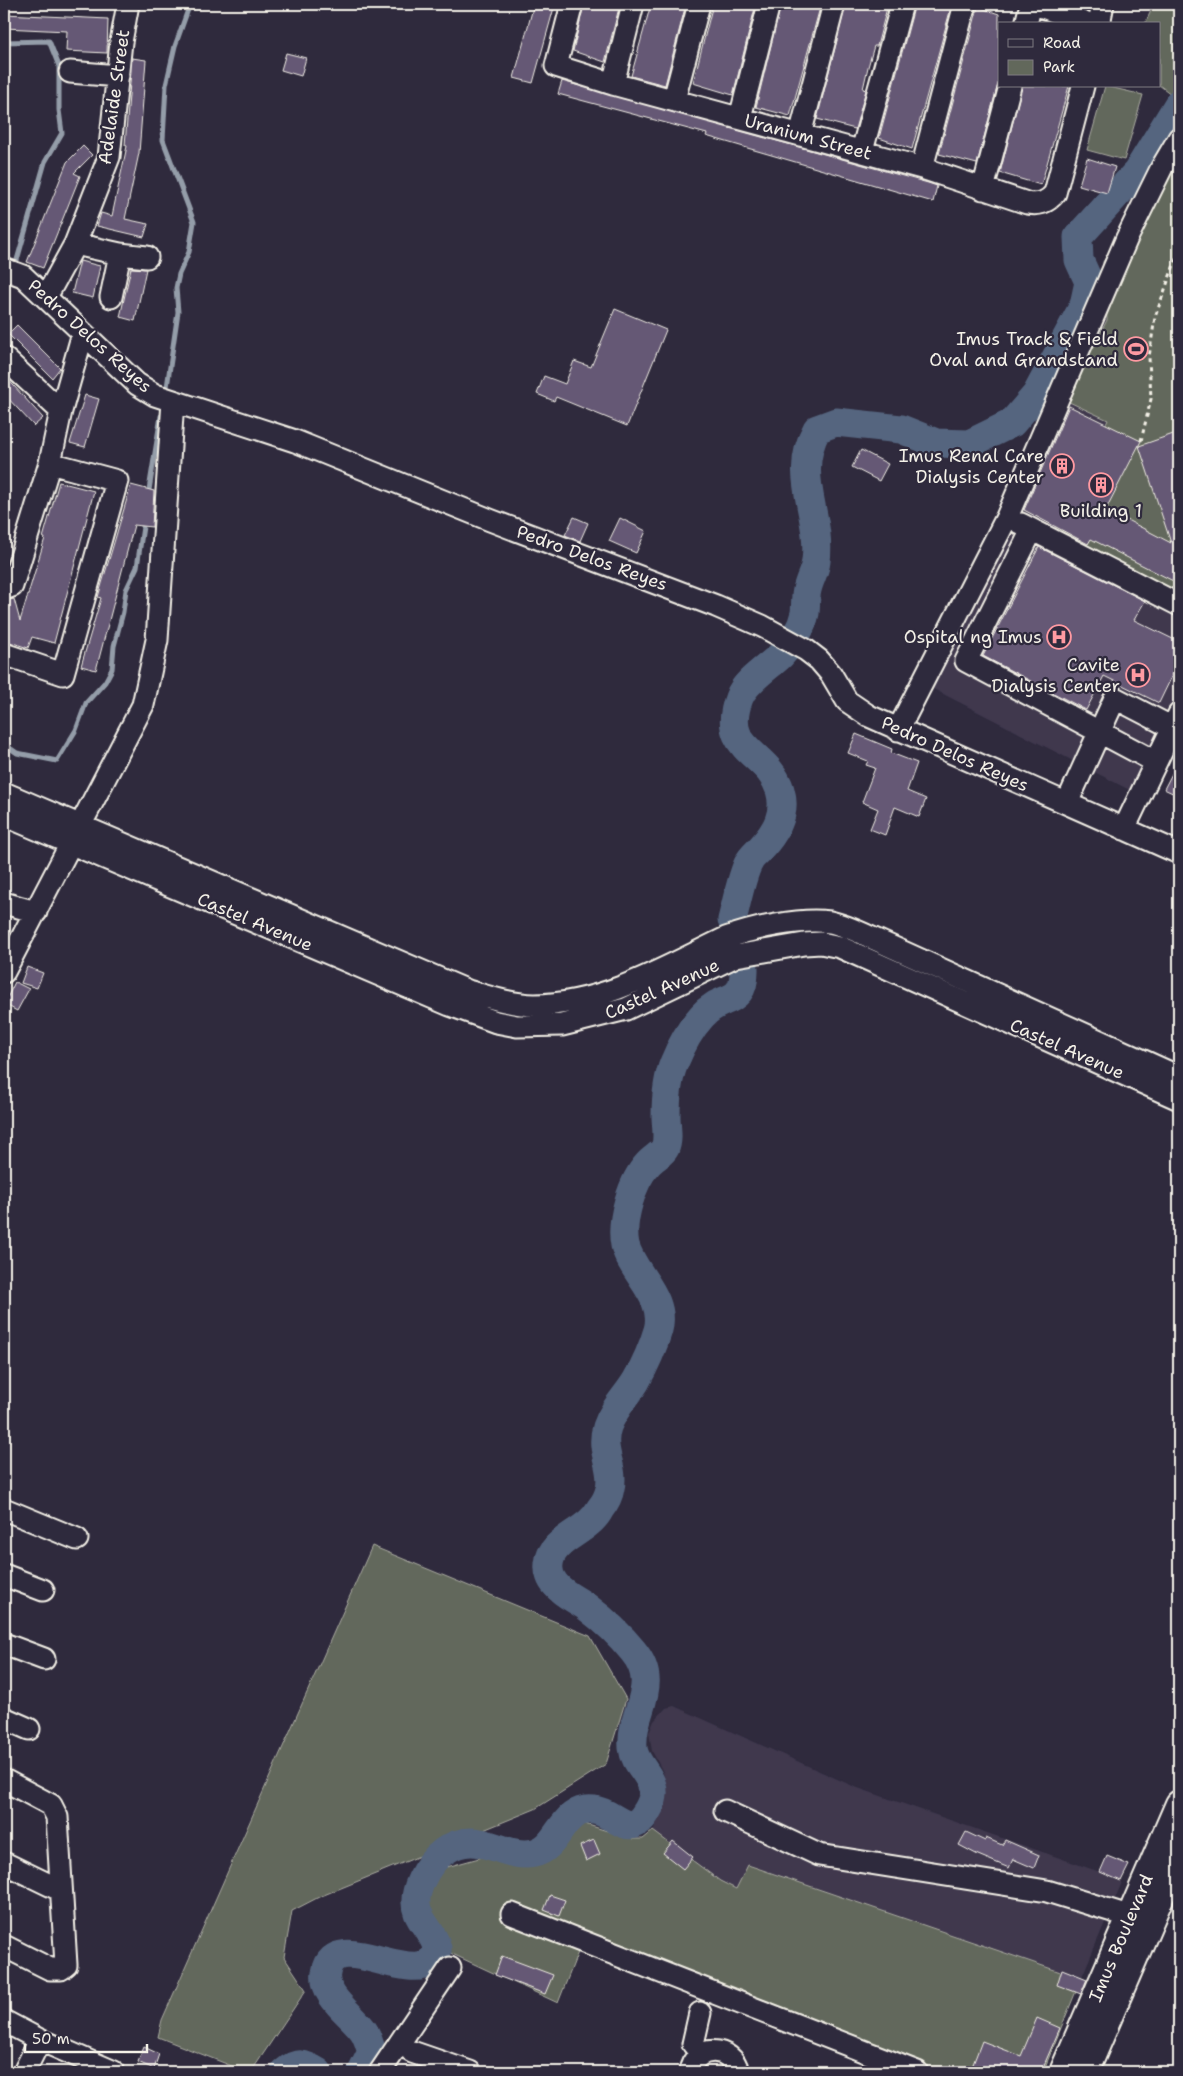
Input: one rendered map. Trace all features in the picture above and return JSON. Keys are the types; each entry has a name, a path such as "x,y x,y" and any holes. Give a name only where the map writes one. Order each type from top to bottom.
{"main road":[{"name":"Imus Boulevard","path":"1085,2072 1179,1804"},
{"name":"Imus Boulevard","path":"1063,2072 1140,1919 1179,1854"}],"street":[{"name":"Adelaide Street","path":"46,297 75,244 109,157 125,4"},
{"name":"Uranium Street","path":"572,4 556,66 613,84 922,168 1036,205 1048,201 1054,193 1082,88"},
{"path":"613,84 633,4"},
{"path":"674,100 699,4"},
{"path":"740,118 769,4"},
{"path":"800,134 834,4"},
{"path":"862,151 902,4"},
{"path":"922,168 965,4"},
{"path":"1027,22 1033,4 1082,22"},
{"path":"1099,22 1103,4"},
{"path":"70,72 118,76"},
{"path":"983,189 1009,88"},
{"path":"898,730 1007,517 1127,238 1162,167 1179,138"},
{"path":"75,244 120,254 147,257"},
{"path":"111,297 120,254"},
{"name":"Pedro Delos Reyes","path":"4,269 23,276 137,384 155,394 295,441 490,520 686,592 806,650 819,660 831,674 846,701 869,716 1179,852"},
{"path":"4,589 12,586 50,463 61,411 83,332"},
{"path":"4,358 61,411"},
{"path":"4,972 143,705 157,640 173,401"},
{"path":"4,654 63,674 117,481 50,463"},
{"path":"1007,517 1179,605"},
{"path":"1032,530 966,661 1156,762"},
{"path":"1066,803 1115,698 1176,721 1124,828"},
{"name":"Castel Avenue","path":"4,793 76,835 450,1005 496,1022 517,1026 541,1027 588,1020 626,1010 736,956 788,946 821,944 840,948 1179,1099"},
{"name":"Castel Avenue","path":"4,815 76,835 468,991 534,1005 557,1003 603,994 622,988 733,935 781,925 830,922 870,937 1179,1077"},
{"path":"4,903 36,912"},
{"path":"4,1509 77,1539"},
{"path":"4,1575 43,1590"},
{"path":"4,1644 44,1659"},
{"path":"4,1718 29,1728"},
{"path":"4,1780 51,1805 57,1817 66,1965 61,1969 50,1969 4,1946"},
{"path":"725,1811 819,1855 1047,1891 1140,1919"},
{"path":"4,1862 60,1890"},
{"path":"512,1914 917,2072"},
{"path":"380,2072 450,1968"},
{"path":"700,2013 694,2044 701,2054"},
{"path":"4,2021 40,2040 114,2072"},
{"path":"24,2072 40,2040"},
{"path":"690,2072 695,2059 701,2054 718,2051 732,2059 738,2072"},
{"path":"412,2052 470,2072"}],"path":[{"path":"1141,441 1151,399 1149,357 1155,317 1179,251"}],"shaded area":[{"name":"Ospital ng Imus","path":"1067,401 1108,420 1054,531 1179,594 1179,744 1149,800 916,680"},
{"path":"674,1706 855,1787 1123,1880 1081,1979 749,1865 737,1889 720,1882 653,1831 667,1795 663,1772 652,1751 649,1733 654,1721 666,1708"}],"green space":[{"path":"1154,4 1179,4 1179,100 1160,86 1160,22 1146,22"},
{"path":"1104,88 1113,88 1143,95 1124,160 1087,150"},
{"name":"Imus Track & Field Oval and Grandstand","path":"1179,133 1179,594 1054,531 1108,420 1067,401 1107,320 1103,262"},
{"path":"372,1546 590,1636 626,1699 606,1764 535,1809 319,1897 292,1911 284,1957 306,1990 251,2072 247,2072 158,2037 162,2020"},
{"path":"572,1820 633,1839 643,1839 653,1831 720,1881 736,1889 748,1865 1081,1979 1043,2072 905,2072 580,1947 558,2003 446,1951 424,1912 425,1891 430,1878 443,1868 490,1855 531,1864 556,1847 566,1825"}],"building":[{"path":"534,4 555,4 533,83 514,78"},
{"path":"584,4 620,4 605,62 573,51"},
{"path":"651,4 686,4 665,85 631,76"},
{"path":"713,4 756,4 733,95 693,83"},
{"path":"781,4 821,4 790,116 756,107"},
{"path":"846,4 888,4 877,46 874,46 868,67 863,89 866,90 855,129 817,119"},
{"path":"915,4 952,4 912,149 879,138"},
{"path":"978,7 999,14 998,84 977,164 939,154"},
{"path":"4,14 108,19 107,53 66,51 67,31 4,28"},
{"path":"286,53 306,58 301,76 281,70"},
{"path":"132,58 146,60 139,153 125,219 148,224 144,237 97,226 101,213 112,216 127,146 125,145"},
{"path":"562,81 928,183 937,186 933,202 706,136 707,134 558,94"},
{"path":"1021,88 1068,88 1041,185 1000,173"},
{"path":"83,146 92,155 74,173 80,176 43,268 27,262 67,162"},
{"path":"1087,158 1115,167 1107,193 1079,185"},
{"path":"80,261 100,266 93,298 72,293"},
{"path":"131,268 146,269 135,321 120,317"},
{"path":"615,309 666,330 627,426 556,397 554,401 537,394 544,376 565,384 574,361 591,367"},
{"path":"17,325 60,368 52,378 8,334"},
{"path":"4,375 43,418 34,426 4,394"},
{"path":"85,395 99,399 85,447 70,443"},
{"path":"1069,406 1141,441 1106,509 1171,543 1139,446 1179,432 1179,584 1091,539 1088,544 1024,510"},
{"path":"861,450 888,464 879,481 852,467"},
{"path":"59,482 94,491 54,643 32,637 28,648 4,640 4,601 14,599 20,621 45,538 43,538"},
{"path":"131,485 154,491 152,527 134,525 96,670 81,666 101,598 98,597"},
{"path":"574,517 588,523 580,541 565,535"},
{"path":"620,518 646,531 636,553 609,541"},
{"path":"1039,547 1145,601 1134,620 1179,642 1179,672 1175,670 1159,703 1104,676 1086,710 983,656"},
{"path":"856,734 892,749 891,753 917,763 907,791 926,799 919,817 895,807 885,835 870,829 878,809 862,802 875,768 866,765 868,761 848,753"},
{"path":"1179,760 1179,796 1164,789"},
{"path":"27,967 43,973 37,988 21,983"},
{"path":"15,982 29,989 17,1011 4,1004"},
{"path":"966,1832 985,1841 986,1838 1002,1845 1005,1840 1039,1855 1034,1868 1013,1859 1009,1868 959,1845"},
{"path":"594,1840 600,1854 586,1861 580,1846"},
{"path":"673,1841 693,1857 683,1869 663,1853"},
{"path":"1107,1856 1129,1865 1121,1881 1100,1872"},
{"path":"550,1895 565,1900 559,1916 544,1910"},
{"path":"502,1956 553,1975 545,1994 495,1975"},
{"path":"1062,1969 1087,1979 1081,1994 1057,1985"},
{"path":"1037,2018 1060,2028 1041,2072 970,2072 982,2041 1021,2056"},
{"path":"144,2047 159,2054 154,2069 138,2062"}],"waterway":[{"path":"167,387 178,312 176,288 179,274 189,252 194,222 163,140 166,85 175,46 190,4"},
{"path":"4,42 49,41 59,66 59,110 62,133 45,162 15,267"},
{"path":"732,920 746,867 775,829 779,822 782,807 780,790 774,777 740,740 735,729 735,716 739,698 746,686 785,650 796,635 804,619 806,593 816,561 817,544 807,479 807,463 810,446 817,429 836,422 901,429 936,443 969,444 1012,423 1036,395 1084,305 1089,282 1079,260 1078,237 1137,172 1179,103"},
{"path":"148,496 161,416"},
{"path":"4,744 17,753 57,761 76,730 86,703 105,682 112,669 114,646 123,612 126,590 137,567 144,520"},
{"path":"362,2072 372,2052 366,2035 328,1989 326,1973 331,1960 342,1955 356,1955 405,1966 420,1966 435,1957 437,1948 434,1939 418,1913 416,1897 426,1871 437,1857 456,1845 468,1842 490,1845 522,1854 534,1853 543,1850 550,1844 567,1821 574,1814 583,1810 602,1812 629,1825 641,1820 652,1801 653,1792 651,1784 635,1756 633,1748 633,1735 645,1687 645,1676 641,1664 628,1645 606,1623 584,1605 559,1589 551,1578 549,1564 551,1555 556,1548 587,1524 606,1499 611,1480 605,1444 607,1427 613,1414 639,1375 658,1330 658,1307 648,1286 634,1266 625,1245 624,1225 632,1191 642,1171 665,1148 668,1082 683,1044 702,1016 717,1004 731,998 741,989 744,968"},
{"path":"285,2072 297,2065 309,2067 318,2072"}],"place":[{"name":"Imus Track & Field Oval and Grandstand","path":"1136,349"},
{"name":"Imus Renal Care Dialysis Center","path":"1062,466"},
{"name":"Building 1","path":"1101,485"},
{"name":"Ospital ng Imus","path":"1059,637"},
{"name":"Cavite Dialysis Center","path":"1138,675"}]}
